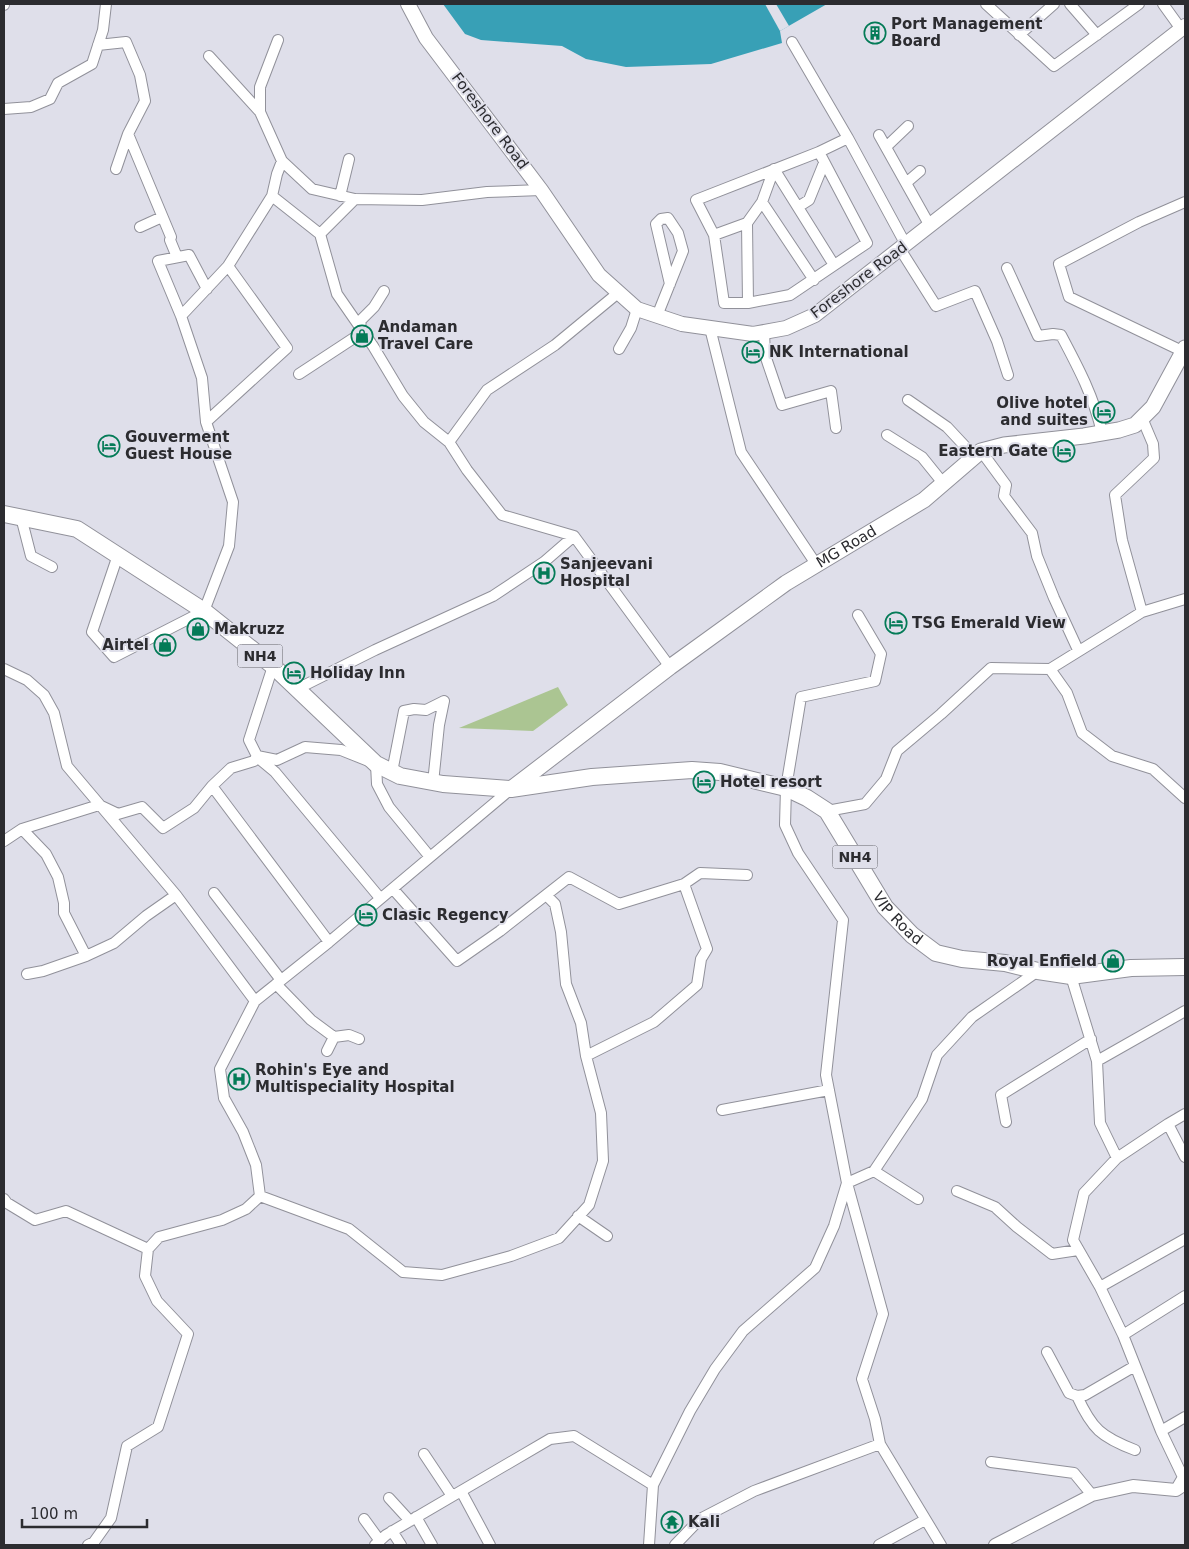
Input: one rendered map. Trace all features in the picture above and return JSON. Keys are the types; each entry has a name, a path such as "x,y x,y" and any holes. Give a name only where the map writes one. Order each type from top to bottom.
{"highway":[{"name":"NH4","path":"4,514 78,529 204,610 273,666 376,764 400,776 432,782 511,789"},
{"name":"VIP Road","path":"511,789 592,778 692,770 720,772 786,788 807,798 827,811 885,907 912,935 936,953 962,959 1005,963 1071,976 1131,968 1185,967"}],"main road":[{"name":"Foreshore Road","path":"408,4 426,38 541,190 599,275 637,308 657,316 682,324 753,334 786,328 815,315 1183,28"},
{"name":"MG Road","path":"511,789 670,668 786,583 924,500 978,454 1004,445 1102,433 1135,425 1153,408 1184,350"}],"street":[{"path":"4,109 31,107 50,98 58,83 92,64 104,30 106,4"},
{"path":"986,4 1054,66 1139,4"},
{"path":"1019,35 1054,4"},
{"path":"1070,4 1097,35"},
{"path":"1163,4 1183,28"},
{"path":"260,112 260,87 278,40"},
{"path":"98,45 126,42 140,75 145,101 128,134 116,169"},
{"path":"792,42 848,138 903,247 936,306 975,290 997,341 1008,375"},
{"path":"209,56 260,112 282,162 312,189 355,199 422,200 487,192 541,190"},
{"path":"886,147 908,126"},
{"path":"128,134 171,237 170,240 177,257"},
{"path":"879,134 930,226"},
{"path":"818,152 867,243 790,296 748,303 724,303 714,235 696,200 818,152 848,138"},
{"path":"340,196 349,159"},
{"path":"181,316 228,266 272,196 276,174 282,162"},
{"path":"798,207 809,200 824,162"},
{"path":"714,235 747,223 762,202 774,169"},
{"path":"774,169 834,265"},
{"path":"906,183 920,171"},
{"path":"272,196 320,234 337,294 403,396 424,422 449,442 467,470 502,515 574,536 670,668"},
{"path":"320,234 355,199"},
{"path":"762,202 814,280"},
{"path":"1184,350 1069,297 1059,264 1139,222 1185,202"},
{"path":"140,227 162,217"},
{"path":"657,316 670,284 683,252 678,233 668,218 661,219 656,224 670,284"},
{"path":"747,223 748,303"},
{"path":"118,555 92,632 114,657 204,610 229,546 233,502 206,422 202,378 181,316 158,261 189,255 207,289"},
{"path":"206,422 287,348 228,266"},
{"path":"1007,268 1038,336 1061,335 1089,388 1097,410 1102,433"},
{"path":"361,330 361,320 374,307 384,291"},
{"path":"449,442 487,390 555,345 618,293"},
{"path":"619,349 631,328 637,308"},
{"path":"710,328 741,452 816,564"},
{"path":"299,374 361,330"},
{"path":"764,332 765,355 782,405 831,391 836,428"},
{"path":"908,400 947,426 978,454 1006,485 1004,496 1032,533 1038,556 1054,598 1078,650"},
{"path":"1142,418 1153,444 1154,458 1115,495 1122,540 1142,612"},
{"path":"887,435 922,457 943,483"},
{"path":"21,517 31,556 52,567"},
{"path":"380,898 275,772 257,756 249,740 273,666 303,686 375,650 493,596 544,562 574,536"},
{"path":"827,811 865,804 886,779 896,751 942,714 991,668 1050,669 1142,612 1185,599"},
{"path":"858,615 881,654 875,681 801,697 786,788 785,825 798,853 843,920 826,1075 847,1182 883,1314 862,1379 875,1419 880,1444 942,1545"},
{"path":"4,669 27,680 44,695 54,713 67,766 176,895 255,1000"},
{"path":"1050,669 1067,692 1082,733 1112,756 1153,769 1185,798"},
{"path":"392,772 404,711 414,709 426,710 444,701 432,782"},
{"path":"257,756 277,760 306,747 341,750 376,764 377,784 389,807 430,857"},
{"path":"4,841 22,828 99,805 118,814 142,807 163,828 194,808 212,786 231,768 254,761 257,756"},
{"path":"212,786 329,942"},
{"path":"260,1196 256,1165 243,1132 224,1098 220,1069 255,1000 329,942 511,789"},
{"path":"22,828 46,854 58,877 64,903 64,913 86,956"},
{"path":"393,889 457,961 500,931 569,877 619,904 684,884 700,873 747,875"},
{"path":"586,1056 654,1022 697,984 701,959 707,949 684,884"},
{"path":"214,893 278,982 311,1020 334,1037 349,1035 359,1040"},
{"path":"27,974 44,971 86,956 114,943 146,916 176,895"},
{"path":"260,1196 349,1229 403,1272 442,1276 511,1256 559,1238 589,1205 603,1161 601,1113 586,1056 580,1023 566,984 561,932 555,904 546,895"},
{"path":"847,1182 874,1171 922,1098 937,1055 972,1017 1038,971"},
{"path":"1071,976 1097,1061 1100,1123 1117,1158"},
{"path":"1097,1061 1185,1011"},
{"path":"328,1051 334,1037"},
{"path":"1006,1122 1001,1095 1091,1039"},
{"path":"722,1110 829,1090"},
{"path":"995,1545 1092,1495 1133,1486 1182,1490 1183,1477 1161,1431 1122,1335 1100,1287 1073,1240 1084,1193 1117,1158 1185,1114"},
{"path":"1168,1124 1185,1157"},
{"path":"874,1171 918,1199"},
{"path":"649,1545 653,1485 690,1411 715,1368 743,1331 815,1268 834,1226 847,1182"},
{"path":"957,1191 995,1207 1052,1254 1078,1250"},
{"path":"88,1545 94,1542 111,1518 127,1446 158,1426 188,1334 157,1301 145,1276 148,1249 159,1237 222,1220 246,1209 260,1196"},
{"path":"4,1199 7,1203 35,1220 66,1211 148,1249"},
{"path":"578,1216 607,1236"},
{"path":"1100,1287 1185,1239"},
{"path":"1122,1335 1185,1296"},
{"path":"1047,1352 1069,1393 1077,1396 1085,1395 1135,1366"},
{"path":"1077,1396 1097,1430 1113,1442 1135,1450"},
{"path":"1161,1431 1185,1417"},
{"path":"364,1519 378,1543 392,1531 550,1439 574,1436 653,1485"},
{"path":"675,1545 700,1519 754,1491 880,1444"},
{"path":"424,1454 452,1496"},
{"path":"991,1462 1074,1473 1092,1495"},
{"path":"461,1491 490,1545"},
{"path":"389,1498 413,1519 432,1545"},
{"path":"878,1545 925,1520"},
{"path":"392,1531 401,1545"}],"green space":[{"path":"558,687 568,705 533,731 459,728"}],"water":[{"path":"443,4 827,4 780,31 782,43 711,64 626,67 586,59 562,46 481,40 465,34"}],"pier":[{"path":"765,4 776,4 789,26 780,31"}],"place":[{"name":"Port Management Board","path":"875,33"},
{"name":"Andaman Travel Care","path":"362,336"},
{"name":"NK International","path":"753,352"},
{"name":"Olive hotel and suites","path":"1104,412"},
{"name":"Gouverment Guest House","path":"109,446"},
{"name":"Eastern Gate","path":"1064,451"},
{"name":"Sanjeevani Hospital","path":"544,573"},
{"name":"TSG Emerald View","path":"896,623"},
{"name":"Makruzz","path":"198,629"},
{"name":"Airtel","path":"165,645"},
{"name":"Holiday Inn","path":"294,673"},
{"name":"Hotel resort","path":"704,782"},
{"name":"Clasic Regency","path":"366,915"},
{"name":"Royal Enfield","path":"1113,961"},
{"name":"Rohin's Eye and Multispeciality Hospital","path":"239,1079"},
{"name":"Kali","path":"672,1522"}]}
